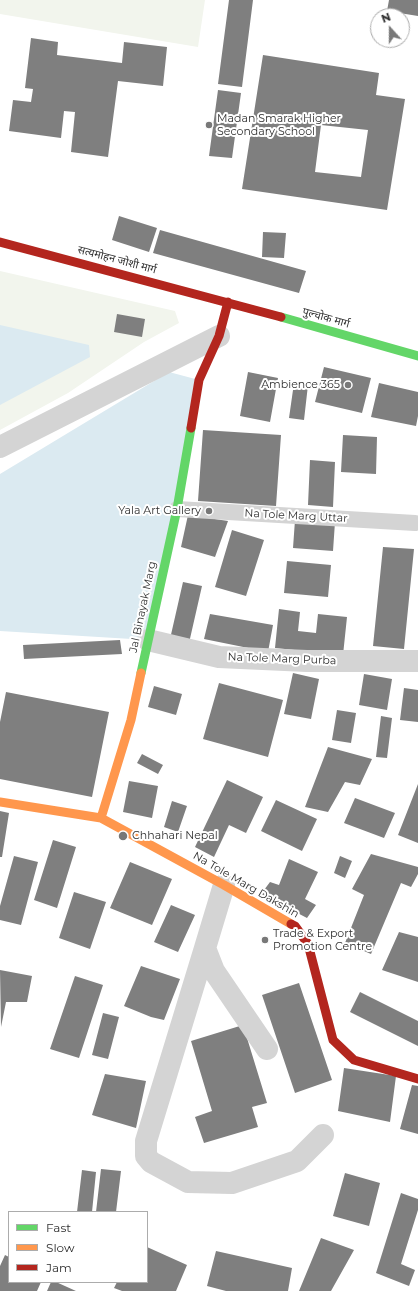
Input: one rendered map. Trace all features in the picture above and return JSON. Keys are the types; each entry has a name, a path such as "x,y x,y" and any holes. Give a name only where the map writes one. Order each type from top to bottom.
{"street":[{"name":"सत्यमोहन जोशी मार्ग","path":"0,242 228,302"},
{"name":"Jal Binayak Marg","path":"101,818 131,720 177,509 199,380 219,336 228,302"},
{"name":"पुल्चोक मार्ग","path":"228,302 418,356"},
{"path":"0,447 219,336"},
{"name":"Na Tole Marg Purba","path":"148,640 219,656 307,661 418,661"},
{"path":"0,802 101,818"},
{"name":"Na Tole Marg Dakshin","path":"101,818 224,885 295,926 308,944 333,1040 354,1060 418,1079"},
{"path":"224,885 146,1141 146,1156 151,1162 188,1182 232,1184 297,1161 323,1135"},
{"path":"205,948 214,971 267,1049"}],"lane":[{"name":"Na Tole Marg Uttar","path":"177,509 415,523"}],"shaded area":[{"path":"0,0 205,0 198,47 0,14"},
{"path":"0,271 175,311 179,323 144,342 68,393 0,430"},
{"path":"0,325 89,345 90,357 0,405"},
{"path":"169,372 199,380 148,640 0,631 0,474"}],"building":[{"path":"229,0 253,0 242,87 218,84"},
{"path":"389,0 418,0 418,16 410,15 410,8 388,8"},
{"path":"31,38 58,42 57,55 122,63 124,42 167,47 163,86 118,81 108,157 71,152 75,112 64,111 61,138 9,131 13,100 31,102 33,89 25,88"},
{"path":"263,55 379,73 376,95 405,99 387,210 242,189","holes":["321,125 368,130 361,177 315,172"]},
{"path":"218,90 241,93 232,158 209,156"},
{"path":"119,216 157,228 149,252 112,240"},
{"path":"160,230 306,271 299,293 153,253"},
{"path":"263,232 286,233 284,258 262,257"},
{"path":"117,314 145,319 142,337 114,332"},
{"path":"324,367 371,378 362,413 315,402"},
{"path":"248,372 278,378 270,422 240,416"},
{"path":"294,383 308,385 304,420 289,418"},
{"path":"379,383 418,392 418,416 416,426 371,417"},
{"path":"203,430 281,435 276,506 198,501"},
{"path":"343,435 377,437 376,474 341,472"},
{"path":"310,460 335,462 333,507 308,505"},
{"path":"188,515 228,521 215,557 181,547"},
{"path":"295,520 335,522 333,551 293,548"},
{"path":"232,530 264,540 246,596 215,587"},
{"path":"383,547 414,549 404,649 373,646"},
{"path":"287,561 331,565 328,597 284,593"},
{"path":"183,582 202,586 189,643 170,639"},
{"path":"279,609 300,612 298,631 316,633 318,614 347,617 343,655 275,648"},
{"path":"210,614 273,625 268,652 204,639"},
{"path":"120,640 122,654 24,659 23,645"},
{"path":"293,673 319,679 311,719 284,714"},
{"path":"364,674 392,679 387,710 359,705"},
{"path":"219,683 283,700 268,757 203,739"},
{"path":"154,686 182,694 176,715 148,707"},
{"path":"404,688 418,690 418,722 400,720"},
{"path":"6,692 109,712 92,797 0,779 0,722"},
{"path":"337,710 356,713 351,743 332,740"},
{"path":"381,716 392,718 387,758 376,757"},
{"path":"328,747 372,759 360,785 345,782 328,812 305,807"},
{"path":"142,754 163,765 158,774 137,763"},
{"path":"227,780 263,797 246,833 229,825 214,857 195,847"},
{"path":"129,781 158,786 152,818 123,812"},
{"path":"418,784 418,843 398,835"},
{"path":"355,798 395,813 384,838 344,823"},
{"path":"276,800 317,819 302,851 261,831"},
{"path":"172,801 187,806 178,832 164,827"},
{"path":"0,811 9,813 2,857 0,857"},
{"path":"53,840 76,847 57,908 34,900"},
{"path":"371,854 418,867 418,874 411,887 401,883 371,954 345,943 364,895 352,889"},
{"path":"14,856 38,862 21,925 0,920 0,906"},
{"path":"340,856 352,861 345,878 334,873"},
{"path":"289,859 318,872 305,899 316,905 307,918 261,894 270,882 279,885"},
{"path":"130,862 172,879 152,925 110,908"},
{"path":"74,892 106,902 90,949 59,938"},
{"path":"171,905 195,915 178,952 154,942"},
{"path":"399,932 418,937 418,982 382,970"},
{"path":"141,966 180,979 164,1020 151,1017 124,1006"},
{"path":"0,970 32,976 27,1002 6,1002 1,1027"},
{"path":"75,976 103,985 79,1058 50,1049"},
{"path":"299,983 332,1080 295,1093 262,995"},
{"path":"360,992 418,1021 418,1046 350,1012"},
{"path":"103,1013 119,1017 108,1059 92,1055"},
{"path":"243,1025 267,1103 252,1107 258,1127 204,1143 195,1117 212,1111 191,1041"},
{"path":"344,1068 396,1076 390,1122 338,1111"},
{"path":"105,1074 146,1081 136,1128 92,1115"},
{"path":"412,1085 418,1086 418,1134 400,1129"},
{"path":"101,1169 121,1171 116,1211 96,1211"},
{"path":"82,1170 96,1172 92,1211 77,1211"},
{"path":"345,1173 380,1183 369,1226 333,1216"},
{"path":"401,1193 418,1199 418,1210 401,1264 415,1270 409,1286 376,1273"},
{"path":"321,1238 354,1250 331,1291 299,1291"},
{"path":"148,1247 187,1265 176,1291 122,1291 114,1288 116,1283 148,1283"},
{"path":"216,1251 292,1268 288,1291 226,1291 207,1286"},
{"path":"5,1255 8,1256 8,1283 41,1283 37,1291 0,1291 0,1266"},
{"path":"51,1283 58,1283 76,1291 47,1291"}],"traffic: fast":[{"path":"281,317 418,356"},
{"path":"141,673 177,509 191,428"}],"traffic: slow":[{"path":"0,802 101,818 131,720 141,673"},
{"path":"101,818 224,885 291,924"}],"traffic: jam":[{"path":"0,242 281,317"},
{"path":"191,428 199,380 219,336 228,302"},
{"path":"291,924 295,926 308,944 333,1040 354,1060 418,1079"}],"place":[{"name":"Madan Smarak Higher Secondary School","path":"209,125"},
{"name":"Ambience 365","path":"348,385"},
{"name":"Yala Art Gallery","path":"209,511"},
{"name":"Chhahari Nepal","path":"123,836"},
{"name":"Trade & Export Promotion Centre","path":"265,940"}]}
